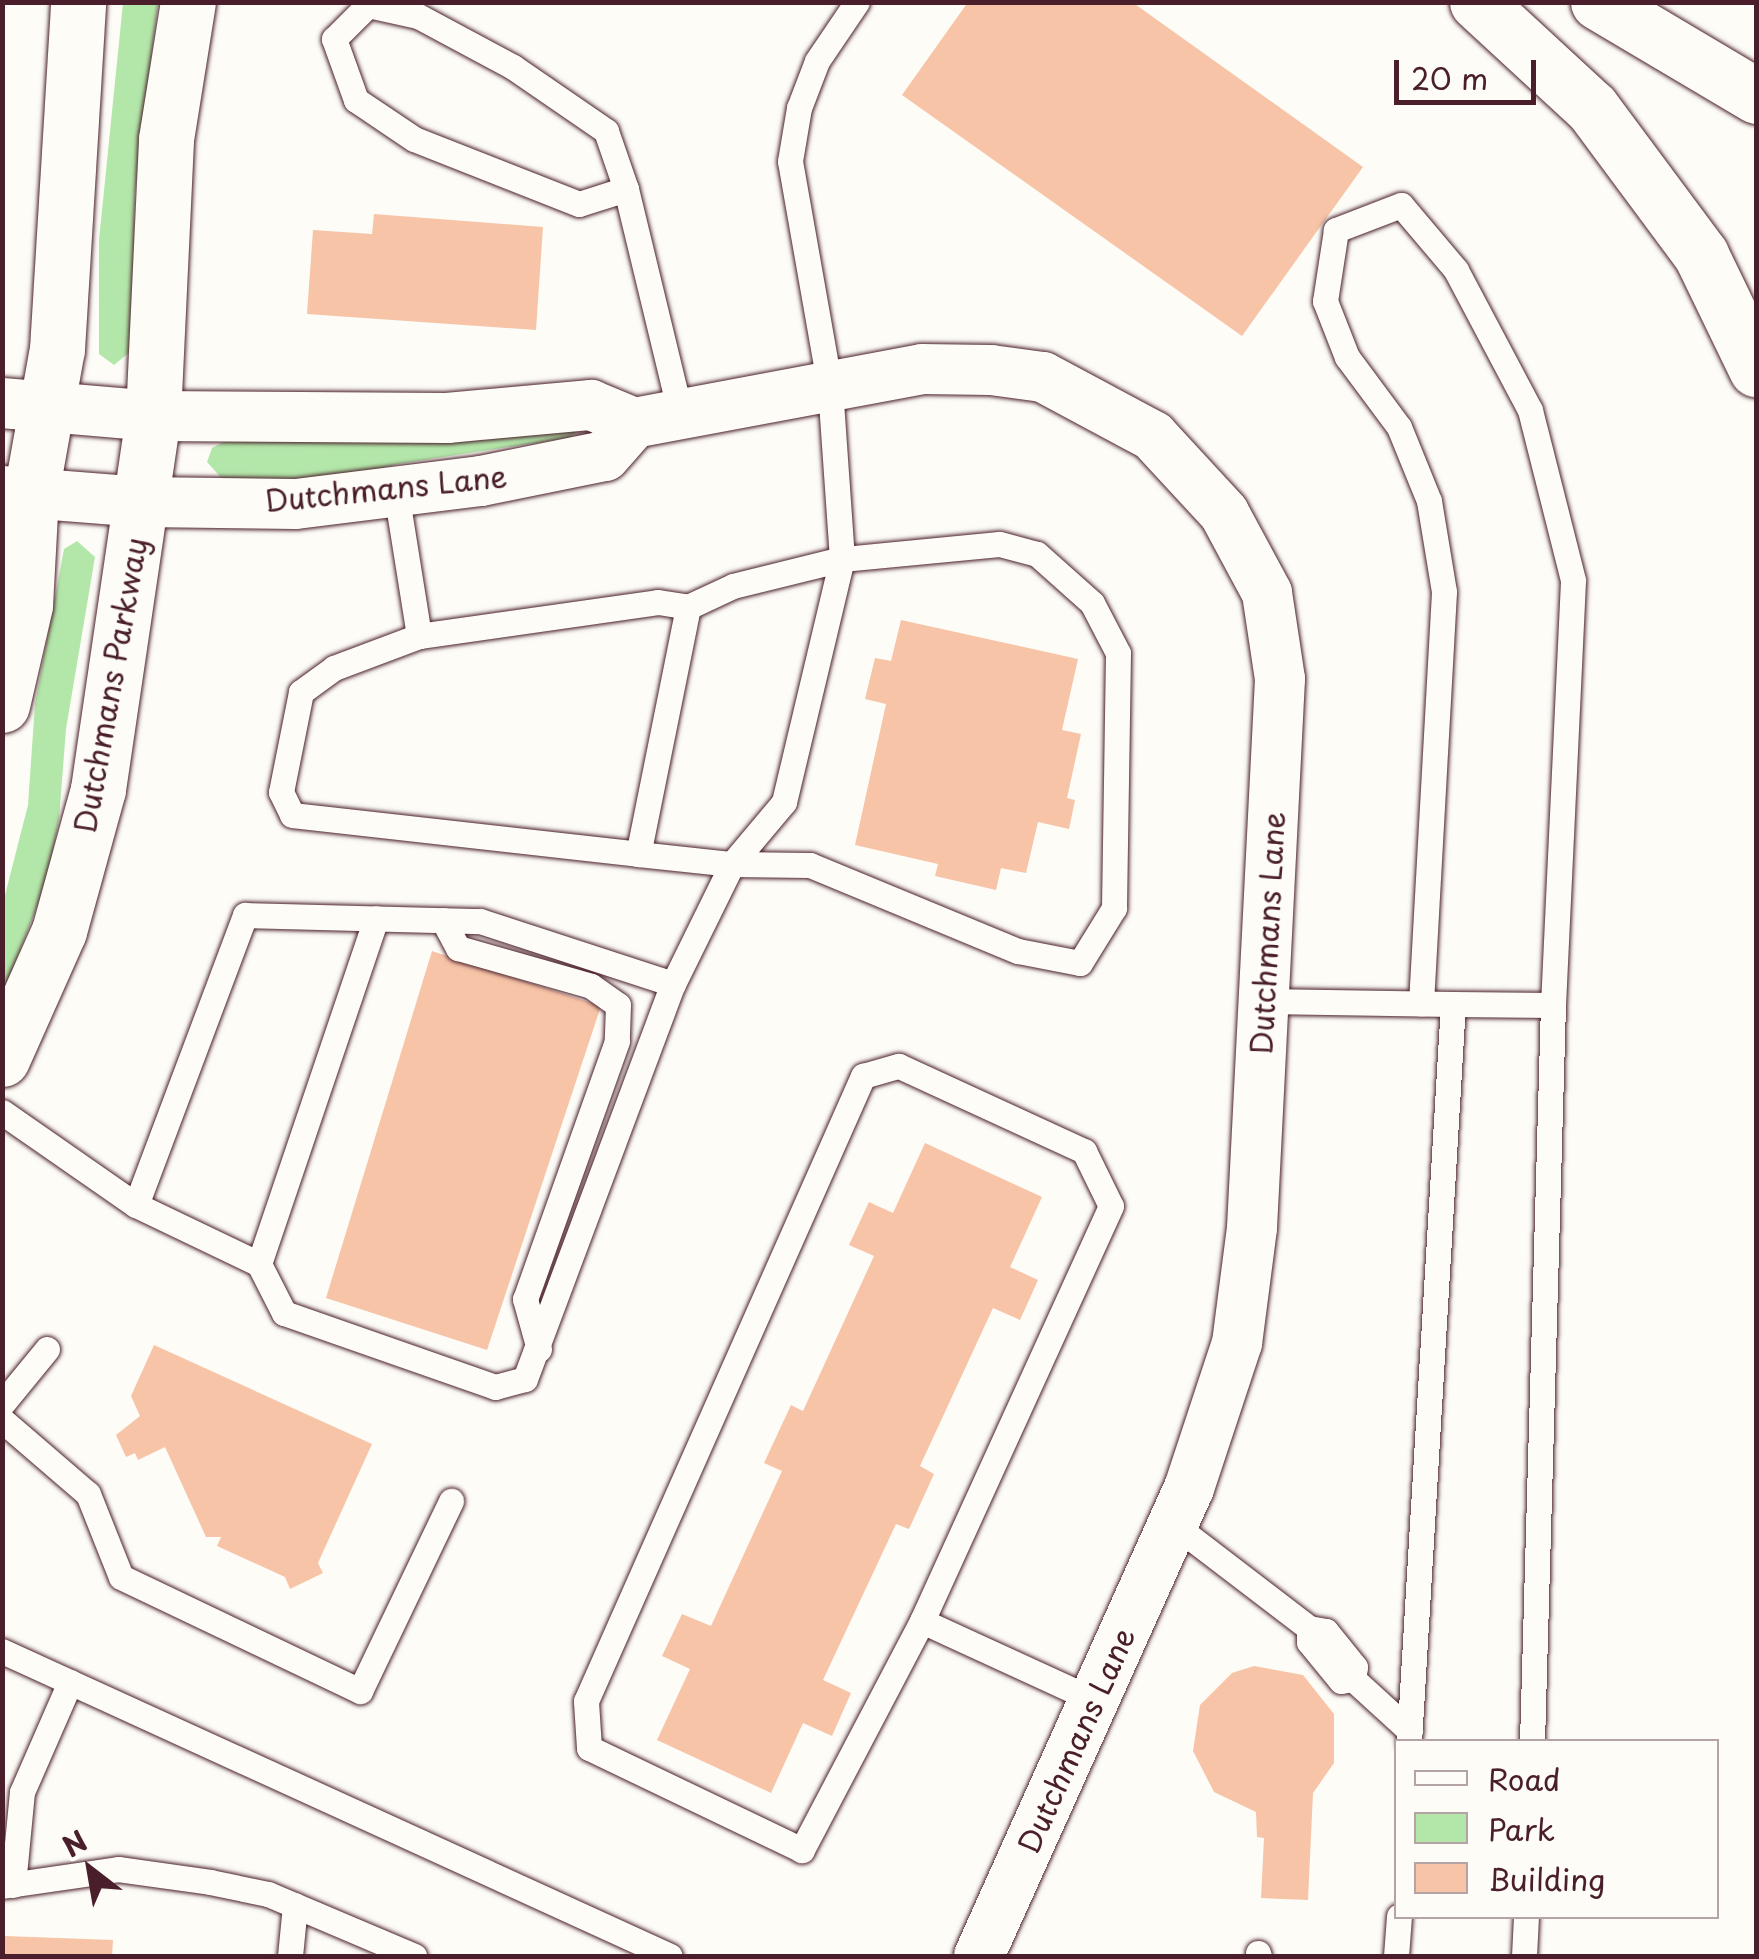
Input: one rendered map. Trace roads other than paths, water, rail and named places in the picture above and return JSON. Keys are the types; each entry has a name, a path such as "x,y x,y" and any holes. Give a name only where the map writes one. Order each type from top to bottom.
{"main road":[{"path":"2,705 25,605 17,492 23,405 57,349 78,2"},
{"path":"153,416 166,139 188,2"},
{"path":"1477,2 1592,108 1701,255 1756,370"},
{"path":"1598,2 1756,96"},
{"name":"Dutchmans Parkway","path":"2,1059 59,931 98,789 153,416"}],"street":[{"name":"Dutchmans Lane","path":"23,405 153,416 448,418 591,405 657,420 922,369 1043,377 1153,436 1224,512 1267,593 1280,679 1252,1228 1237,1343 1216,1419 1173,1524 979,1956"},
{"name":"Dutchmans Lane","path":"17,492 142,502 296,504 396,492 605,456 657,420"}],"lane":[{"path":"2,1112 136,1205 259,1264 284,1313 495,1387 525,1378 673,984 732,864 784,802 842,559 830,388 790,161 799,108 817,61 857,2"},
{"path":"626,189 579,204 414,139 356,100 334,38 368,5 418,16 513,67 606,132 626,189 657,420"},
{"path":"1421,1004 1444,592 1429,501 1399,426 1347,358 1325,301 1336,230 1401,204 1456,270 1530,410 1573,580 1553,1005 1532,1739"},
{"path":"396,492 419,636"},
{"path":"999,544 1037,554 1092,604 1118,652 1114,908 1080,962 1018,951 810,866 732,864 292,815 281,792 301,692 334,668 419,636 658,602 688,607 733,586 842,559 999,544"},
{"path":"638,854 688,607"},
{"path":"136,1205 245,915 480,921 673,984"},
{"path":"259,1264 376,918"},
{"path":"443,920 458,948 591,986 618,1005 617,1041 525,1299 539,1348"},
{"path":"1264,1001 1553,1005"},
{"path":"1409,1736 1454,1004"},
{"path":"898,1066 1084,1151 1111,1206 922,1621 802,1850 589,1748 586,1701 863,1076 898,1066"},
{"path":"2,1404 47,1349"},
{"path":"2,1420 88,1494 121,1576 360,1691 451,1501"},
{"path":"1173,1524 1309,1628 1309,1642 1340,1681 1352,1679 1409,1736"},
{"path":"922,1621 1094,1700"},
{"path":"2,1651 670,1956"},
{"path":"70,1682 22,1792 8,1885 118,1869 210,1882 295,1906 414,1956"},
{"path":"290,1956 295,1906"},
{"path":"1396,1956 1399,1919"},
{"path":"1524,1956 1526,1919"}]}
